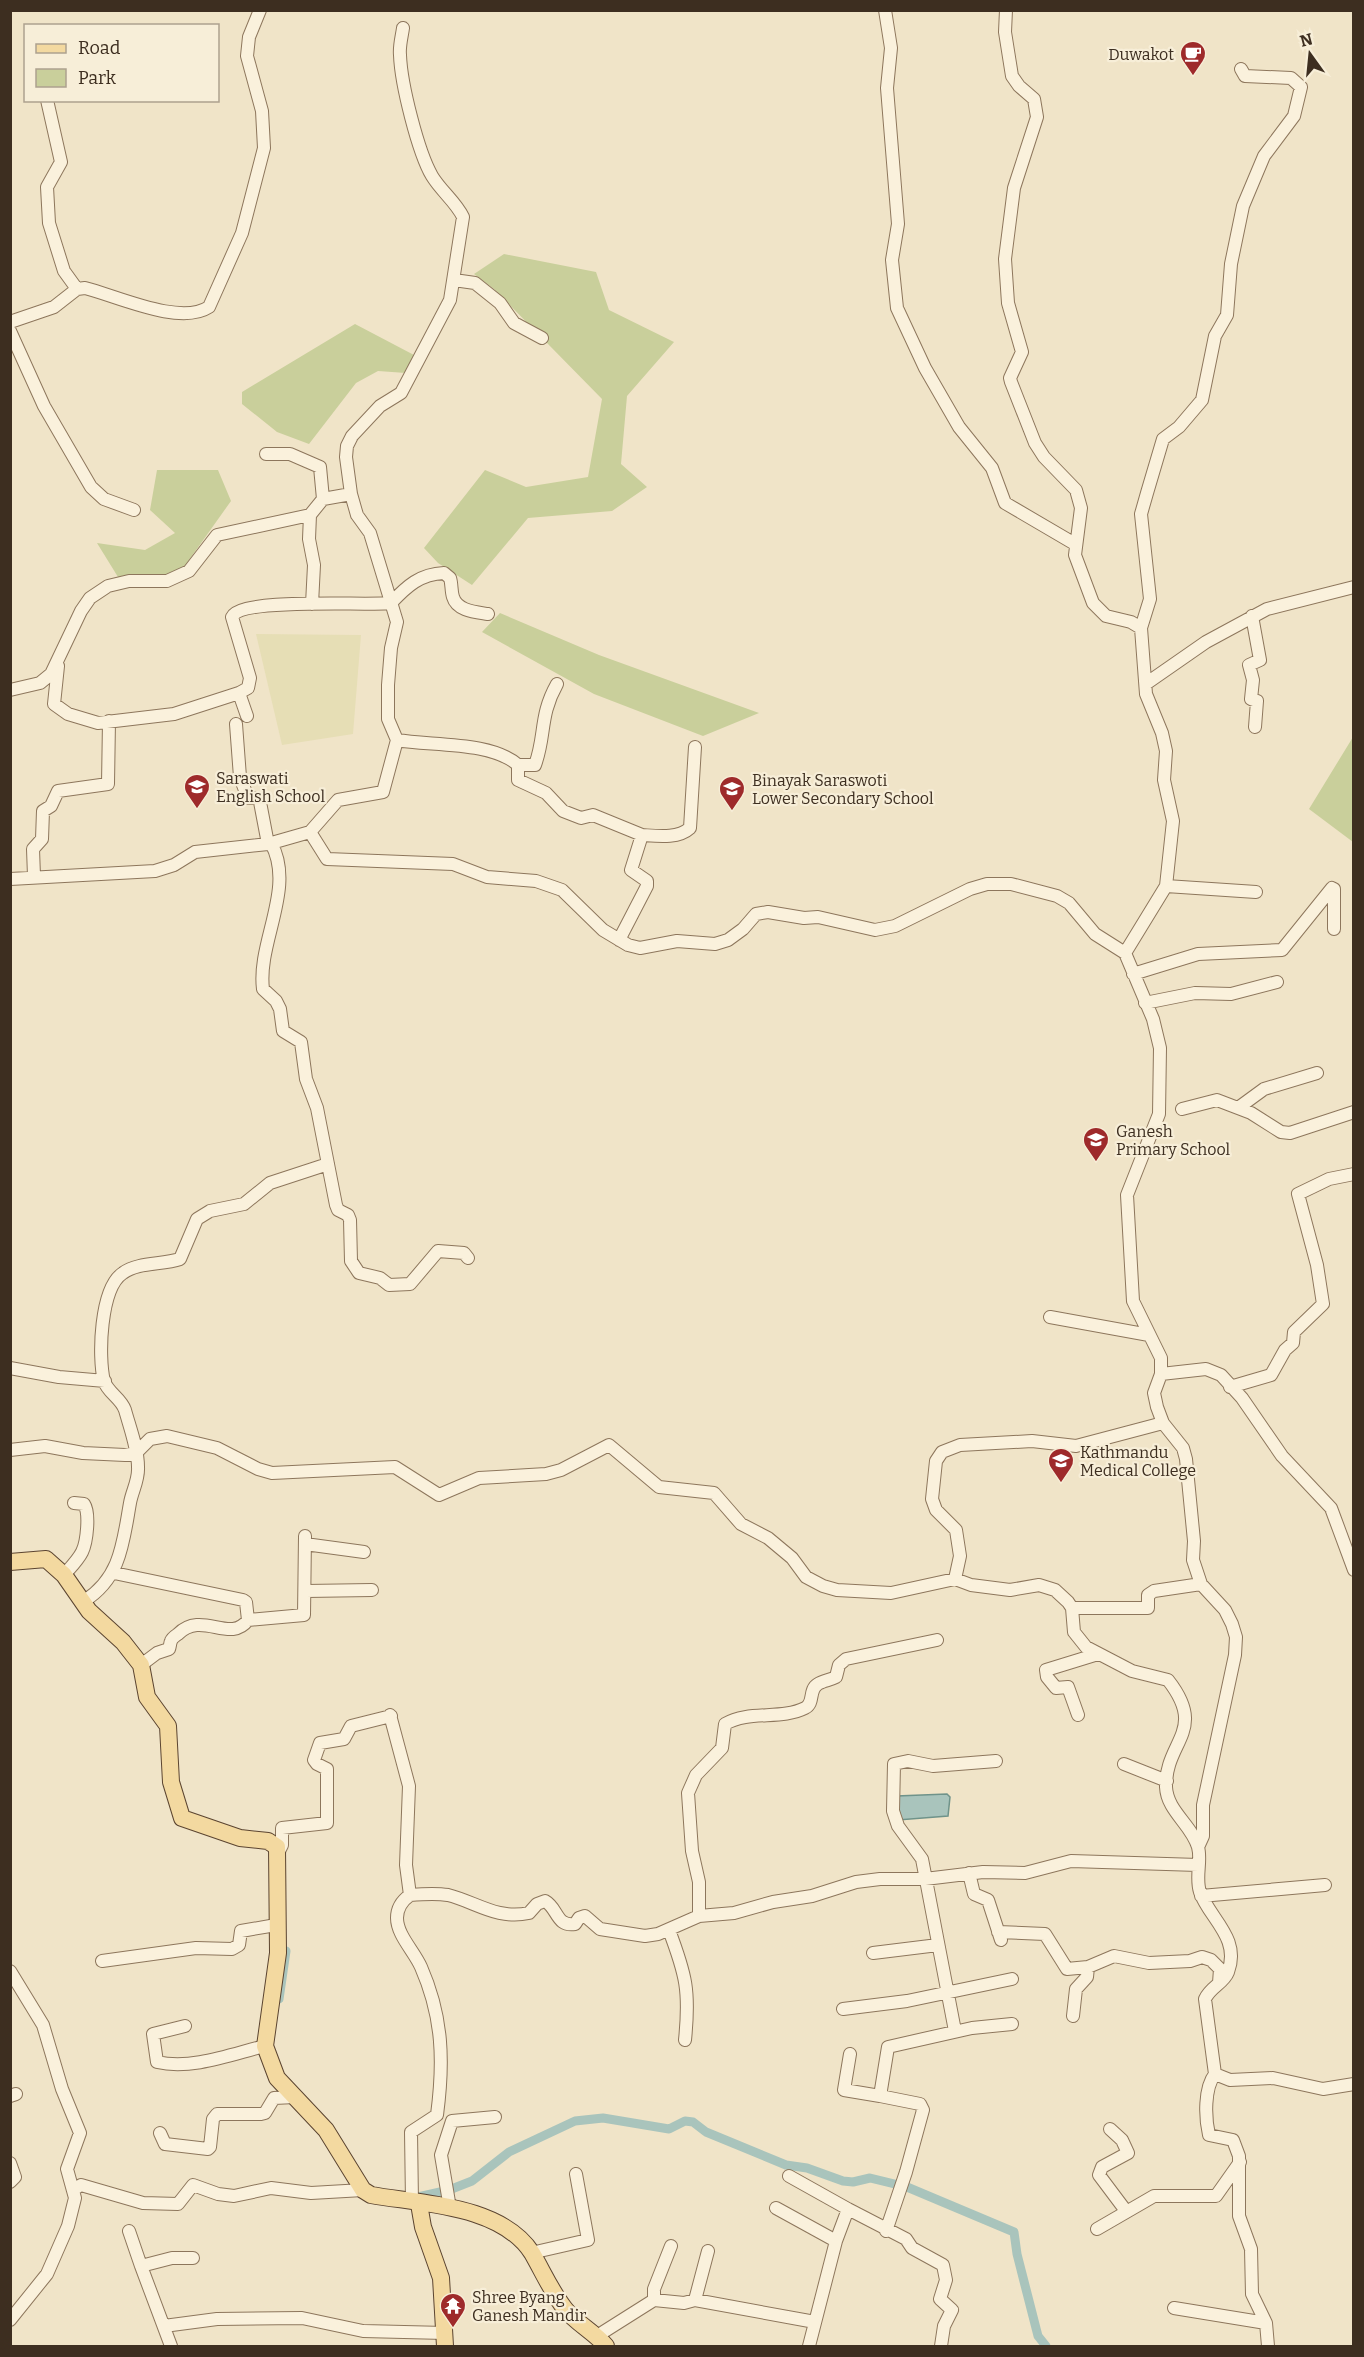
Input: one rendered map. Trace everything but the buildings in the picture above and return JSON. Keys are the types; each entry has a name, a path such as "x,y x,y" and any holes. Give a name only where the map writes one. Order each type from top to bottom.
{"main road":[{"path":"10,1562 46,1559 64,1575 89,1611 123,1642 141,1665 147,1697 168,1726 171,1782 180,1815 187,1821 233,1836 268,1841 279,1851 276,1925 278,1953 265,2046 277,2078 326,2130 363,2190 371,2195 414,2199 448,2197 493,2219 519,2239 531,2253 543,2277 567,2311 601,2341"},
{"path":"414,2199 441,2278 445,2340"}],"street":[{"path":"47,102 60,162 47,187 49,223 64,271 77,289 100,292 151,309 199,314 209,307 242,233 264,148 262,111 248,56 249,37 260,10"},
{"path":"885,10 891,48 887,88 898,224 892,260 897,308 925,368 959,427 992,468 1005,503 1075,544"},
{"path":"1006,10 1005,32 1012,76 1019,86 1034,99 1037,117 1014,188 1005,259 1010,316 1022,352 1010,378 1035,443 1044,457 1076,489 1081,508 1075,555 1097,609 1106,616 1131,622 1141,628"},
{"path":"10,879 155,871 174,865 195,852 269,843 310,832 338,800 382,792 397,740 388,718 391,648 397,622 370,533 357,515 351,494 346,458 352,436 380,406 401,393 450,300 454,280 453,267 463,218 459,209 432,177 425,160 403,81 399,53 404,28"},
{"path":"1125,953 1166,886 1173,821 1164,780 1166,751 1162,733 1146,694 1147,683 1141,628 1150,599 1141,514 1163,439 1179,427 1202,400 1215,336 1227,315 1231,264 1243,206 1264,156 1294,116 1301,87 1291,78 1245,76 1241,69"},
{"path":"454,280 475,283 500,303 514,323 542,338"},
{"path":"10,322 54,308 77,289"},
{"path":"10,331 44,406 87,480 104,499 134,510"},
{"path":"266,454 290,454 320,467 323,499"},
{"path":"312,604 314,565 309,539 310,515 323,499 351,494"},
{"path":"10,690 40,683 51,674 81,611 90,598 108,586 129,581 167,581 189,571 217,535 310,515"},
{"path":"56,663 58,666 54,704 69,714 95,723 174,714 239,693 250,683 232,616 241,608 294,603 391,603 409,584 422,577 444,573 450,578 453,599 459,605 468,610 488,614"},
{"path":"1147,683 1206,642 1267,609 1353,587"},
{"path":"1252,616 1260,660 1249,665 1253,680 1251,699 1257,701 1255,728"},
{"path":"397,740 481,750 502,756 518,765 535,765 540,751 542,717 557,684"},
{"path":"239,693 247,716"},
{"path":"34,876 33,849 42,839 43,811 51,806 58,791 108,784 109,721"},
{"path":"236,724 240,777 248,798 257,798 260,802 269,843 280,868 272,929 262,972 263,989 276,1001 280,1009 283,1031 301,1042 306,1079 317,1108 336,1205 338,1210 348,1215 351,1261 359,1273 380,1278 389,1285 400,1286 410,1284 438,1251 464,1253 468,1258"},
{"path":"518,765 518,780 546,793 563,811 581,818 593,815 642,835 665,836 682,833 690,828 695,747"},
{"path":"310,832 327,859 453,864 487,877 536,880 562,890 595,923 619,940 640,948 677,941 715,944 728,940 743,929 756,914 768,912 836,919 875,930 895,926 970,889 987,884 1011,884 1057,896 1070,903 1095,934 1125,953 1153,1019 1160,1048 1160,1114 1127,1195 1132,1301 1161,1358 1161,1374 1154,1393 1162,1423 1183,1448 1186,1459 1194,1541 1193,1560 1201,1584 1225,1610 1236,1637 1235,1655 1203,1805 1203,1836 1198,1847 1198,1884 1201,1896 1222,1927 1229,1946 1229,1970 1219,1983 1210,1989 1205,1999 1215,2074 1210,2080 1207,2100 1209,2135 1233,2140 1237,2145 1240,2162 1239,2216 1251,2249 1250,2284 1266,2324 1268,2346"},
{"path":"619,940 647,886 647,881 631,870 642,835"},
{"path":"1166,886 1256,892"},
{"path":"1133,974 1198,954 1282,950 1332,888 1334,889 1334,930"},
{"path":"1145,1003 1195,993 1231,994 1277,982"},
{"path":"1238,1108 1264,1089 1317,1073"},
{"path":"1182,1109 1217,1100 1238,1108 1271,1127 1290,1133 1353,1112"},
{"path":"84,1602 96,1594 114,1573 123,1551 137,1460 124,1406 109,1391 105,1381 101,1329 106,1300 115,1280 135,1268 180,1259 197,1219 210,1211 244,1204 270,1183 328,1164"},
{"path":"1230,1387 1270,1375 1285,1350 1293,1343 1294,1332 1323,1304 1317,1265 1298,1194 1329,1179 1353,1174"},
{"path":"1050,1317 1149,1335"},
{"path":"10,1368 59,1377 105,1381"},
{"path":"1161,1374 1206,1369 1221,1375 1242,1398 1298,1474 1331,1508 1353,1570"},
{"path":"955,1579 960,1556 956,1530 936,1510 932,1499 936,1461 942,1452 960,1445 1032,1441 1076,1446 1162,1423"},
{"path":"137,1460 150,1439 167,1436 217,1448 258,1469 272,1473 395,1467 439,1495 478,1479 546,1474 561,1470 609,1445 658,1487 714,1493 741,1524 768,1538 792,1558 806,1577 822,1586 837,1590 891,1593 955,1579 971,1585 1010,1590 1039,1585 1055,1590 1072,1608 1078,1639 1098,1654 1132,1671 1163,1678 1171,1684 1184,1712 1185,1725 1184,1736 1169,1765 1166,1788 1173,1808 1198,1847"},
{"path":"10,1450 45,1446 137,1460"},
{"path":"64,1575 83,1551 85,1540 87,1508 84,1504 74,1503"},
{"path":"141,1665 157,1653 169,1649 170,1641 187,1626 201,1624 234,1630 243,1626 248,1620 304,1615 305,1540 364,1552"},
{"path":"114,1573 243,1599 246,1602 248,1620"},
{"path":"1072,1608 1148,1608 1148,1595 1154,1591 1201,1584"},
{"path":"306,1591 372,1590"},
{"path":"699,1916 699,1889 692,1851 688,1793 696,1776 722,1748 725,1724 737,1719 803,1709 812,1700 813,1689 818,1684 836,1677 839,1665 846,1659 937,1640"},
{"path":"1078,1715 1068,1687 1056,1688 1047,1677 1046,1670 1098,1654"},
{"path":"279,1851 282,1845 282,1828 327,1823 327,1769 314,1760 320,1743 344,1739 351,1726 390,1716 409,1786 406,1865 410,1894"},
{"path":"955,2031 922,1859 895,1819 894,1764 908,1761 933,1766 996,1761"},
{"path":"1124,1764 1167,1781"},
{"path":"414,2199 411,2132 436,2115 442,2070 442,2043 421,1967 398,1923 397,1917 402,1901 410,1894 450,1896 479,1908 517,1914 529,1913 537,1904 545,1900 549,1902 556,1917 567,1924 575,1924 579,1918 585,1916 600,1929 645,1936 669,1930 699,1916 734,1912 773,1902 812,1896 856,1882 895,1878 925,1879 969,1873 1025,1873 1071,1861 1198,1865"},
{"path":"969,1873 974,1894 988,1900 1000,1936 1041,1932 1045,1934 1067,1969 1088,1967 1114,1956 1149,1963 1190,1961 1202,1957 1211,1960 1220,1969 1219,1983"},
{"path":"1201,1896 1325,1885"},
{"path":"102,1961 196,1948 232,1949 239,1945 241,1931 276,1925"},
{"path":"669,1930 685,1973 688,2005 685,2040"},
{"path":"873,1953 938,1945"},
{"path":"1073,2016 1076,1989 1087,1977 1088,1967"},
{"path":"10,1971 43,2025 62,2089 79,2125 80,2133 67,2169 75,2198 69,2226 55,2260 11,2320"},
{"path":"843,2009 907,2001 1012,1979"},
{"path":"880,2096 888,2047 955,2031 1012,2024"},
{"path":"185,2026 153,2034 155,2059 158,2062 197,2061 231,2056 265,2046"},
{"path":"850,2054 844,2090 912,2101 920,2104 923,2110 886,2231"},
{"path":"1215,2074 1230,2080 1273,2078 1323,2089 1353,2084"},
{"path":"160,2133 165,2144 208,2148 210,2147 213,2119 217,2115 261,2114 274,2098 295,2097"},
{"path":"448,2197 441,2155 452,2121 495,2117"},
{"path":"1110,2129 1122,2140 1128,2153 1102,2167 1099,2175 1126,2211"},
{"path":"1097,2229 1154,2196 1216,2196 1240,2162"},
{"path":"10,2163 15,2177 10,2182"},
{"path":"531,2253 588,2240 576,2174"},
{"path":"789,2176 886,2231 906,2239 912,2248 943,2265 946,2280 940,2299 952,2312 944,2326 941,2346"},
{"path":"73,2190 81,2185 143,2203 167,2204 178,2204 193,2185 218,2194 234,2196 271,2188 311,2193 363,2190"},
{"path":"776,2208 836,2241"},
{"path":"809,2346 836,2241 848,2209"},
{"path":"129,2231 171,2346"},
{"path":"654,2300 654,2289 671,2246"},
{"path":"695,2300 708,2251"},
{"path":"141,2266 172,2258 194,2258"},
{"path":"601,2341 654,2300 684,2303 695,2300 815,2322"},
{"path":"1174,2308 1266,2324"},
{"path":"164,2326 217,2319 302,2318 363,2331 445,2340"}],"shaded area":[{"path":"256,634 361,635 353,734 282,745"}],"green space":[{"path":"504,254 596,272 609,310 674,342 627,396 621,464 647,487 612,511 528,518 472,585 438,563 424,548 485,470 526,487 588,477 602,399 494,289 474,274"},
{"path":"355,324 414,355 406,373 378,371 356,383 309,444 277,432 242,404 242,392"},
{"path":"157,470 218,470 231,501 184,567 165,576 118,577 97,543 145,550 175,533 150,510"},
{"path":"500,613 599,655 759,713 703,736 594,694 482,632"},
{"path":"1353,737 1354,842 1309,809"}],"water":[{"path":"947,1794 950,1797 948,1816 898,1820 897,1796"}],"waterway":[{"path":"279,1999 286,1951"},
{"path":"418,2197 449,2190 472,2181 509,2152 575,2121 603,2118 669,2129 685,2121 693,2122 706,2132 786,2165 807,2168 843,2181 853,2182 870,2178 907,2187 1014,2232 1017,2254 1038,2336 1046,2346"}],"place":[{"name":"Duwakot","path":"1193,77"},
{"name":"Saraswati English School","path":"197,810"},
{"name":"Binayak Saraswoti Lower Secondary School","path":"732,812"},
{"name":"Ganesh Primary School","path":"1096,1163"},
{"name":"Kathmandu Medical College","path":"1061,1484"},
{"name":"Shree Byang Ganesh Mandir","path":"453,2329"}]}
